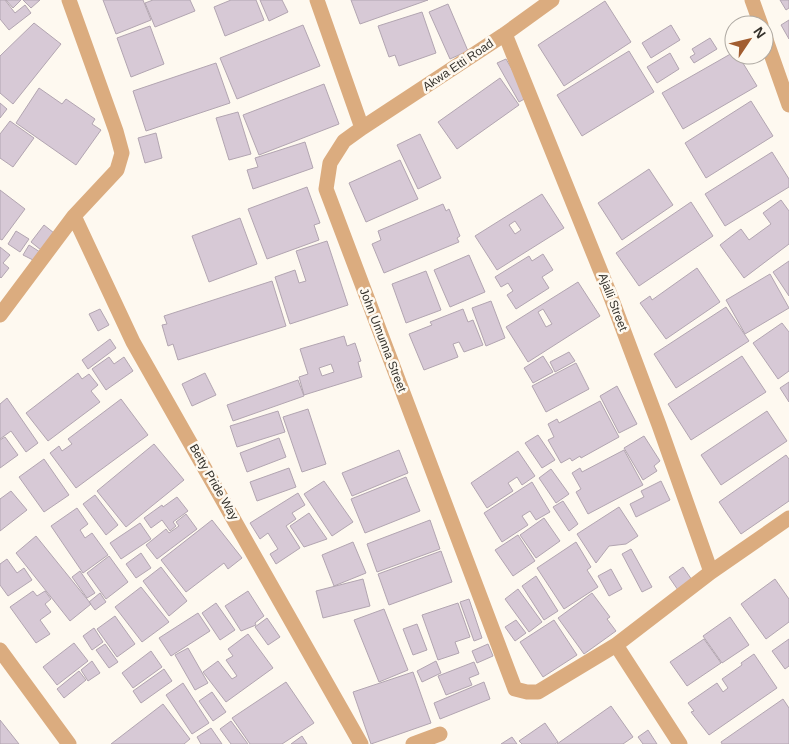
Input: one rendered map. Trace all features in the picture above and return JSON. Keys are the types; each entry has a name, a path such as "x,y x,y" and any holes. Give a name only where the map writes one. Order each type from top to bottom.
{"street":[{"path":"0,314 74,216 117,170 122,153 116,131 69,0"},
{"path":"317,0 362,128"},
{"name":"Akwa Etti Road","path":"362,128 505,34 552,0"},
{"path":"752,0 757,15"},
{"name":"Ajalli Street","path":"505,34 609,292 711,572"},
{"path":"774,62 789,105"},
{"name":"John Umunna Street","path":"362,128 344,141 330,163 326,189 515,689 538,692 616,645"},
{"name":"Betty Pride Way","path":"74,216 133,342 361,744"},
{"path":"680,744 616,645 711,572 789,518"},
{"path":"0,650 69,744"},
{"path":"414,744 440,734"}],"building":[{"path":"0,0 5,0 15,13 25,5 31,13 9,30 0,19"},
{"path":"6,0 21,0 13,8"},
{"path":"23,0 40,0 31,8"},
{"path":"103,0 143,0 151,20 116,34"},
{"path":"153,0 190,0 195,11 155,27 145,3"},
{"path":"231,0 256,0 264,20 225,36 214,7"},
{"path":"260,0 282,0 288,12 269,21"},
{"path":"351,0 428,0 360,24"},
{"path":"780,0 789,0 789,8 786,10"},
{"path":"605,1 631,42 564,86 538,45"},
{"path":"448,4 468,51 450,59 429,12"},
{"path":"422,12 436,53 399,66 395,55 389,57 378,26"},
{"path":"789,20 789,39 781,25"},
{"path":"34,23 61,44 13,104 0,93 0,56"},
{"path":"303,25 320,66 237,99 220,58"},
{"path":"671,25 680,40 651,58 642,43"},
{"path":"150,26 164,64 131,77 117,38"},
{"path":"710,38 717,49 694,63 690,57 695,54 692,49"},
{"path":"629,51 654,92 582,136 557,95"},
{"path":"670,53 679,69 657,83 647,67"},
{"path":"724,58 724,65 744,65 757,86 683,129 662,93"},
{"path":"506,59 528,97 519,102 497,63"},
{"path":"216,63 230,103 146,131 133,91"},
{"path":"500,78 519,105 457,149 438,122"},
{"path":"324,84 339,124 259,155 243,115"},
{"path":"39,88 62,104 66,99 95,119 92,124 101,130 76,165 16,123"},
{"path":"751,101 773,136 706,178 685,143"},
{"path":"0,103 7,109 0,118"},
{"path":"238,112 251,154 229,160 216,118"},
{"path":"10,121 34,138 13,167 0,158 0,134"},
{"path":"156,133 162,158 145,163 138,138"},
{"path":"420,134 441,178 418,189 397,145"},
{"path":"305,142 313,168 253,189 247,170 258,167 255,158"},
{"path":"772,152 789,179 789,187 725,226 705,194"},
{"path":"400,160 418,199 366,222 349,183"},
{"path":"649,169 673,205 622,240 598,203"},
{"path":"307,187 320,223 314,225 319,240 267,259 248,209"},
{"path":"0,190 25,209 2,240 0,239"},
{"path":"542,194 564,228 497,270 475,236","holes":["515,221 521,230 515,234 509,225"]},
{"path":"781,200 789,211 789,244 744,278 720,245 741,229 749,240 771,224 763,213"},
{"path":"691,202 713,236 639,286 616,253"},
{"path":"443,204 446,211 449,209 460,236 457,238 459,242 384,273 372,244 381,240 378,231"},
{"path":"240,218 257,264 209,282 192,236"},
{"path":"44,225 54,233 41,250 31,242"},
{"path":"16,231 29,239 20,252 8,244"},
{"path":"327,241 348,305 290,324 275,277 295,270 299,283 306,281 296,251"},
{"path":"29,245 40,252 35,261 23,255"},
{"path":"0,247 10,255 3,263 9,268 1,278 0,277"},
{"path":"543,254 553,270 542,277 549,288 516,309 507,295 513,291 508,283 501,287 495,277 529,256 532,261"},
{"path":"469,255 485,292 450,307 434,270"},
{"path":"789,261 789,296 773,272"},
{"path":"697,268 720,302 666,339 640,303 650,296 652,300"},
{"path":"426,271 441,310 406,323 392,284"},
{"path":"770,274 789,308 745,334 726,300"},
{"path":"272,281 286,326 178,360 173,344 168,346 162,325 167,324 164,316"},
{"path":"578,282 600,316 528,362 506,327","holes":["543,309 552,324 546,327 538,312"]},
{"path":"491,301 505,338 486,346 472,308"},
{"path":"726,307 749,341 676,388 654,354"},
{"path":"100,309 109,325 98,331 89,314"},
{"path":"463,309 468,322 473,320 483,345 464,352 459,342 453,344 458,357 424,370 409,334 432,325 430,322"},
{"path":"782,323 789,332 789,371 778,379 753,343"},
{"path":"344,336 347,346 355,343 361,361 358,362 362,377 304,395 299,377 308,374 300,349","holes":["331,364 334,372 322,376 319,368"]},
{"path":"110,339 116,348 88,369 82,360"},
{"path":"569,352 575,361 555,372 550,362"},
{"path":"543,356 553,372 533,383 524,368"},
{"path":"742,356 766,392 691,440 668,404"},
{"path":"109,357 114,364 124,357 133,371 106,390 92,369"},
{"path":"576,363 589,389 546,412 532,386"},
{"path":"78,373 82,379 89,374 98,385 91,391 100,402 48,441 26,413"},
{"path":"205,373 216,395 192,406 182,384"},
{"path":"298,380 304,396 233,421 227,405"},
{"path":"789,382 789,402 780,388"},
{"path":"617,386 637,424 619,433 600,396"},
{"path":"7,398 38,443 26,452 11,431 0,439 0,404"},
{"path":"121,399 148,435 76,488 50,453 59,446 62,451 72,444 68,439"},
{"path":"600,401 619,437 581,458 580,456 572,461 570,458 561,463 548,440 554,437 548,424 557,419 559,423"},
{"path":"308,409 326,464 302,472 283,417"},
{"path":"278,411 285,432 237,447 230,426"},
{"path":"767,411 787,441 721,485 701,455"},
{"path":"538,435 555,460 542,468 525,443"},
{"path":"644,436 660,461 654,466 657,471 643,480 624,448"},
{"path":"5,437 18,455 0,468 0,440"},
{"path":"279,438 286,457 247,472 240,453"},
{"path":"154,444 184,480 126,527 97,491"},
{"path":"399,450 408,473 352,496 342,473"},
{"path":"624,450 643,485 588,514 576,492 581,489 572,473 580,468 582,472"},
{"path":"518,451 535,476 522,485 517,477 508,483 513,491 487,508 471,483"},
{"path":"786,455 789,459 789,501 741,534 719,502"},
{"path":"44,459 69,495 44,512 19,477"},
{"path":"289,468 296,487 257,501 250,482"},
{"path":"551,469 569,494 556,503 539,478"},
{"path":"406,477 420,511 365,533 351,499"},
{"path":"324,481 353,522 332,536 304,494"},
{"path":"661,481 670,500 636,517 630,504 644,497 641,491"},
{"path":"532,482 550,512 536,520 530,511 522,516 528,525 502,542 484,513"},
{"path":"11,491 27,510 0,531 0,499"},
{"path":"298,493 305,505 292,513 296,519 286,526 300,548 276,564 270,554 278,549 268,533 260,539 250,523"},
{"path":"95,495 118,525 106,535 83,504"},
{"path":"177,497 188,511 173,522 176,526 170,531 162,520 151,528 144,518"},
{"path":"563,501 578,524 569,531 553,507"},
{"path":"619,507 638,536 626,544 609,546 596,563 577,534"},
{"path":"77,508 88,524 80,530 85,538 92,533 108,555 83,573 51,526"},
{"path":"309,513 327,539 304,547 290,526"},
{"path":"186,514 197,529 157,559 146,545 166,529 169,533 179,526 176,522"},
{"path":"544,518 560,541 536,558 520,535"},
{"path":"212,520 242,558 228,569 224,563 186,592 161,560"},
{"path":"430,520 440,549 377,572 367,544"},
{"path":"140,523 151,539 121,559 110,543"},
{"path":"518,535 535,561 513,576 495,550"},
{"path":"36,536 91,604 70,621 16,553"},
{"path":"353,542 366,573 334,586 322,555"},
{"path":"576,542 591,567 587,570 598,587 564,609 537,568"},
{"path":"631,549 652,587 642,592 622,554"},
{"path":"441,551 452,582 389,605 378,574"},
{"path":"141,553 151,568 136,578 126,564"},
{"path":"109,556 128,582 106,599 87,573"},
{"path":"7,559 17,573 24,568 32,580 8,596 0,585 0,564"},
{"path":"161,567 187,601 169,616 143,581"},
{"path":"683,567 692,580 678,590 669,577"},
{"path":"611,569 622,589 609,596 598,576"},
{"path":"80,571 95,593 87,598 72,577"},
{"path":"536,576 558,611 544,620 522,586"},
{"path":"363,579 370,606 323,618 316,591"},
{"path":"775,579 789,599 789,622 766,639 741,604"},
{"path":"141,587 169,622 142,642 115,607"},
{"path":"518,589 542,622 529,632 505,599"},
{"path":"33,591 37,596 45,591 51,599 45,604 51,612 40,620 50,634 36,643 10,607"},
{"path":"248,591 264,616 255,623 256,625 241,631 225,606"},
{"path":"100,593 106,602 95,610 89,602"},
{"path":"592,593 610,617 607,619 616,631 584,654 558,618"},
{"path":"469,599 482,638 474,641 460,602"},
{"path":"216,603 235,630 220,640 202,613"},
{"path":"458,603 470,637 455,642 459,653 438,660 422,615"},
{"path":"384,609 408,670 379,682 354,620"},
{"path":"198,613 210,631 171,656 159,638"},
{"path":"115,616 135,644 117,657 97,629"},
{"path":"730,617 749,645 722,663 703,636"},
{"path":"267,618 280,637 268,645 255,627"},
{"path":"516,620 526,633 515,641 505,627"},
{"path":"554,620 577,655 543,677 520,642"},
{"path":"417,624 427,650 413,655 403,629"},
{"path":"94,628 103,642 92,650 83,636"},
{"path":"248,634 273,668 226,702 203,672 218,661 232,679 237,676 226,660 233,656 228,649"},
{"path":"704,639 721,663 687,686 670,662"},
{"path":"789,639 789,666 785,669 772,651"},
{"path":"74,643 88,661 57,685 43,667"},
{"path":"105,644 118,662 109,668 96,650"},
{"path":"488,644 493,656 477,663 472,651"},
{"path":"188,648 208,683 195,690 175,655"},
{"path":"151,651 162,667 133,688 122,673"},
{"path":"754,654 777,688 709,735 691,712 694,711 688,703 717,683 723,692 728,688 722,679"},
{"path":"92,661 100,673 88,681 81,670"},
{"path":"436,661 441,673 422,682 417,671"},
{"path":"474,662 479,674 469,678 472,685 446,695 438,676"},
{"path":"164,669 172,681 141,703 133,691"},
{"path":"79,671 86,680 64,698 57,689"},
{"path":"413,672 431,723 371,744 353,692"},
{"path":"286,682 314,723 282,744 250,744 232,718"},
{"path":"484,682 490,699 440,719 434,703"},
{"path":"183,683 209,723 192,734 166,695"},
{"path":"212,692 226,712 213,721 199,701"},
{"path":"783,699 789,708 789,744 722,744 721,742"},
{"path":"163,704 190,739 184,744 111,744"},
{"path":"611,706 633,737 623,744 557,744"},
{"path":"0,720 19,744 0,744"},
{"path":"231,721 248,744 231,744 220,729"},
{"path":"545,723 558,742 555,744 522,744 519,741"},
{"path":"211,728 222,744 201,744 197,737"},
{"path":"648,730 657,744 643,744 638,737"},
{"path":"302,736 307,744 291,744"},
{"path":"512,737 517,744 501,744"}]}
